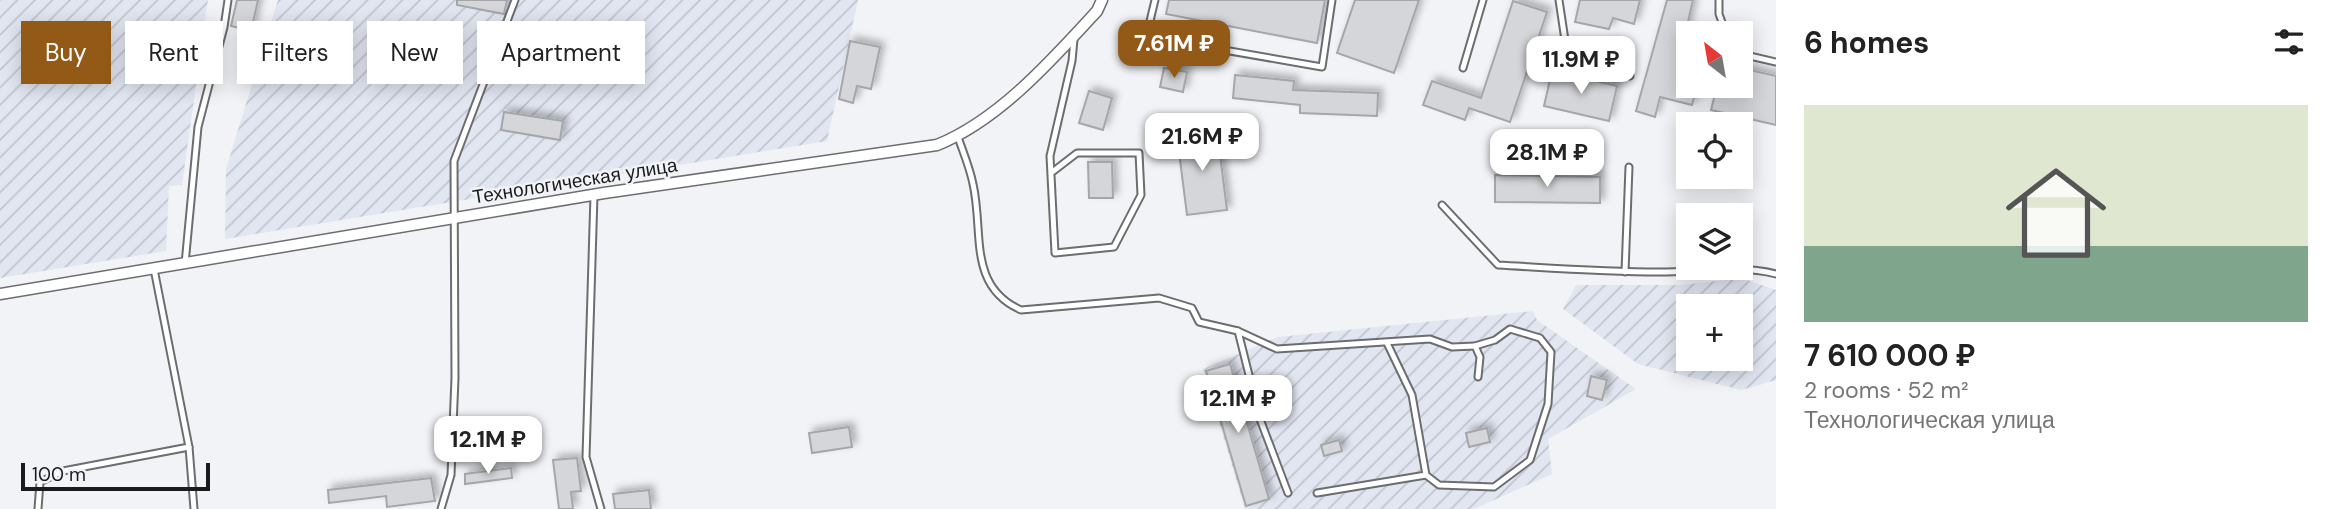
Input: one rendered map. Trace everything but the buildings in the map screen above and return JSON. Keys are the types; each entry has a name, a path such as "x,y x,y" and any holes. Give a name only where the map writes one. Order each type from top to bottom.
{"street":[{"name":"Технологическая улица","path":"0,295 594,195 937,145 958,137 977,125 1013,95 1074,36 1097,11 1102,0"}],"lane":[{"path":"185,264 198,127 224,27 228,0"},
{"path":"441,509 451,475 454,392 454,161 515,0"},
{"path":"1155,0 1150,21 1155,38 1322,67 1332,0"},
{"path":"1463,68 1483,0"},
{"path":"1559,0 1566,47 1617,59 1630,76"},
{"path":"1720,0 1722,21"},
{"path":"1051,173 1077,153 1139,153 1141,195 1114,247 1055,253 1050,156 1072,61 1074,36"},
{"path":"1754,57 1776,62"},
{"path":"958,137 973,185 984,273 993,291 1005,303 1021,310 1159,299 1192,308 1199,322 1238,331 1277,349 1430,339 1452,347 1475,346 1495,340 1510,329 1540,338 1551,352 1548,404 1530,460 1494,487 1440,485 1426,475 1412,395 1387,342"},
{"path":"1625,272 1629,167"},
{"path":"594,195 586,457 601,509"},
{"path":"1441,205 1498,265 1625,272 1693,272 1752,268 1776,274"},
{"path":"154,269 189,447 194,509"},
{"path":"1238,331 1260,419 1288,493"},
{"path":"1475,346 1480,357 1478,377"},
{"path":"38,509 40,482 63,471 189,447"},
{"path":"1317,493 1426,475"}],"shaded area":[{"path":"0,0 208,0 205,21 125,21 125,84 196,84 182,185 169,186 166,251 0,278"},
{"path":"278,0 858,0 827,141 225,239 226,169 252,84 353,84 353,21 272,21"},
{"path":"1747,280 1776,290 1776,380 1741,390 1638,364 1563,309 1576,285 1681,285"},
{"path":"1533,311 1537,320 1636,389 1548,439 1552,474 1474,509 1245,509 1203,369 1278,337"}]}
